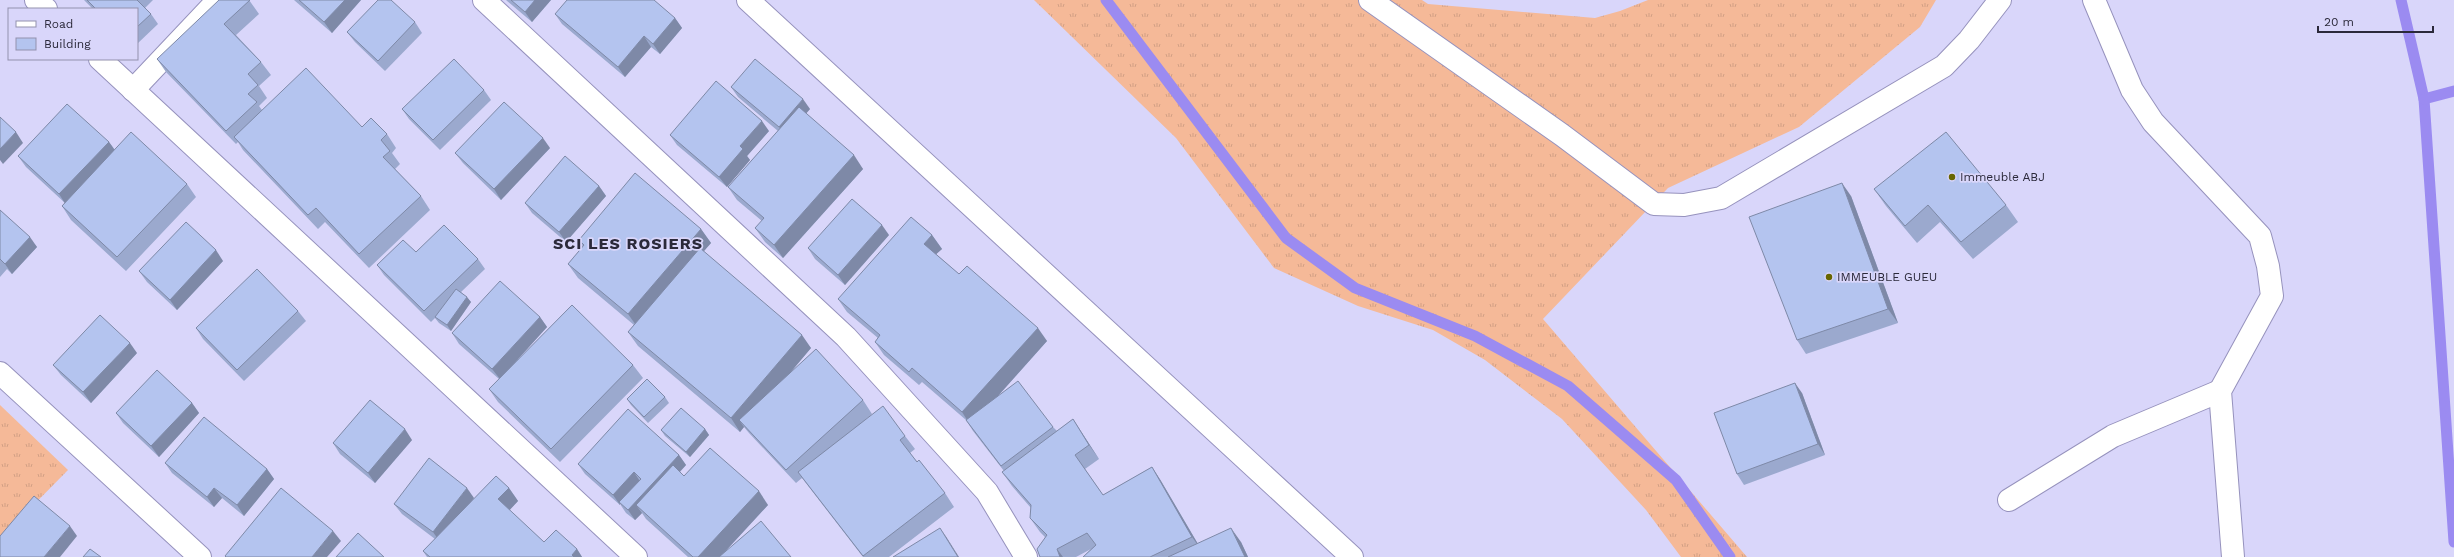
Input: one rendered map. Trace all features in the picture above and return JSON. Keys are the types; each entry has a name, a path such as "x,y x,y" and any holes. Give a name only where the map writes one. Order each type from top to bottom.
{"street":[{"path":"36,0 45,8"},
{"path":"133,90 218,0"},
{"path":"484,0 846,337 987,492 1026,557"},
{"path":"748,0 1352,557"},
{"path":"1370,0 1562,135 1654,204 1684,205 1721,198 1944,66 1969,40 2000,0"},
{"path":"2094,0 2132,90 2153,122 2260,236 2268,266 2272,296 2220,391 2233,557"},
{"path":"101,60 636,557"},
{"path":"0,373 200,557"},
{"path":"2009,500 2113,436 2220,391"}],"green space":[{"path":"1034,0 1422,0 1428,4 1595,18 1620,11 1648,0 1936,0 1920,27 1799,127 1668,188 1543,319 1747,557 1681,557 1646,510 1562,419 1485,360 1433,330 1358,306 1274,268 1176,138"},
{"path":"0,405 68,470 0,539"}],"building":[{"path":"87,0 137,0 151,14 138,26 138,8 95,8"},
{"path":"219,0 250,0 224,24 261,62 248,74 258,85 248,94 257,102 226,131 157,59"},
{"path":"299,0 345,0 324,22"},
{"path":"378,0 391,0 415,22 378,61 347,32"},
{"path":"511,0 535,0 525,12"},
{"path":"567,0 654,0 675,18 653,44 644,36 618,67 555,14"},
{"path":"454,59 484,90 433,140 402,109"},
{"path":"755,59 803,99 779,127 731,87"},
{"path":"306,68 362,127 371,118 387,134 381,140 390,151 383,157 421,196 359,254 316,208 308,215 234,137"},
{"path":"716,81 762,121 740,146 743,149 719,177 670,135"},
{"path":"504,102 543,138 494,189 455,153"},
{"path":"67,104 109,142 59,194 18,156"},
{"path":"799,107 854,155 774,245 755,228 764,218 728,187"},
{"path":"0,117 16,132 0,149"},
{"path":"131,132 187,184 117,257 62,206"},
{"name":"Immeuble ABJ","path":"1946,132 2006,205 1961,242 1928,205 1905,226 1874,189"},
{"path":"565,156 599,186 559,232 525,203"},
{"path":"635,173 701,229 628,314 568,264 584,245 579,240"},
{"name":"IMMEUBLE GUEU","path":"1842,183 1888,309 1797,340 1749,217"},
{"path":"852,199 882,225 838,275 808,248"},
{"path":"0,210 30,237 5,264 0,259"},
{"path":"911,217 932,235 924,244 959,274 967,266 1038,328 962,412 912,368 909,372 875,342 880,335 838,299"},
{"path":"186,222 216,250 170,300 139,271"},
{"path":"444,225 478,259 424,311 377,265 403,240 416,252"},
{"path":"700,248 802,335 731,418 628,332"},
{"path":"257,269 298,311 237,370 196,328"},
{"path":"500,281 540,317 492,369 452,333"},
{"path":"456,289 467,297 447,325 435,317"},
{"path":"572,305 633,365 551,449 489,389"},
{"path":"100,315 130,343 83,392 53,365"},
{"path":"816,349 863,400 786,470 739,420"},
{"path":"157,370 192,403 151,446 116,413"},
{"path":"647,379 665,397 644,417 627,399"},
{"path":"1018,381 1053,427 1001,466 966,420"},
{"path":"1795,383 1818,444 1737,474 1714,413"},
{"path":"370,400 405,429 368,473 333,443"},
{"path":"883,406 905,436 900,440 917,462 919,460 945,493 863,556 798,472"},
{"path":"681,408 705,429 686,452 661,430"},
{"path":"628,409 679,455 628,510 619,502 641,479 634,472 613,495 578,464"},
{"path":"204,417 267,469 237,505 214,488 207,497 165,463"},
{"path":"1073,419 1089,445 1075,455 1103,495 1152,467 1192,537 1150,557 1083,557 1096,545 1087,533 1057,549 1060,557 1040,557 1037,549 1047,535 1030,518 1031,505 1002,472"},
{"path":"710,448 759,491 698,557 693,557 636,505 673,465 684,476"},
{"path":"429,458 467,488 433,532 394,504"},
{"path":"496,476 509,488 498,499 544,542 556,530 577,549 572,555 574,557 430,557 423,551"},
{"path":"281,488 333,531 312,557 226,557 225,556"},
{"path":"34,496 70,526 44,557 0,557 0,536"},
{"path":"761,521 791,557 719,557"},
{"path":"940,528 958,557 893,557"},
{"path":"1231,528 1245,557 1168,557"},
{"path":"358,533 384,557 336,557"},
{"path":"90,549 101,557 83,557"}],"waterway":[{"path":"1106,0 1286,238 1355,288 1475,336 1568,386 1676,480 1730,557"},
{"path":"2401,0 2424,99 2454,542"},
{"path":"2424,99 2454,91"}],"place":[{"name":"Immeuble ABJ","path":"1952,177"},
{"name":"IMMEUBLE GUEU","path":"1829,277"}],"district":[{"name":"SCI LES ROSIERS","path":"628,243"}]}
